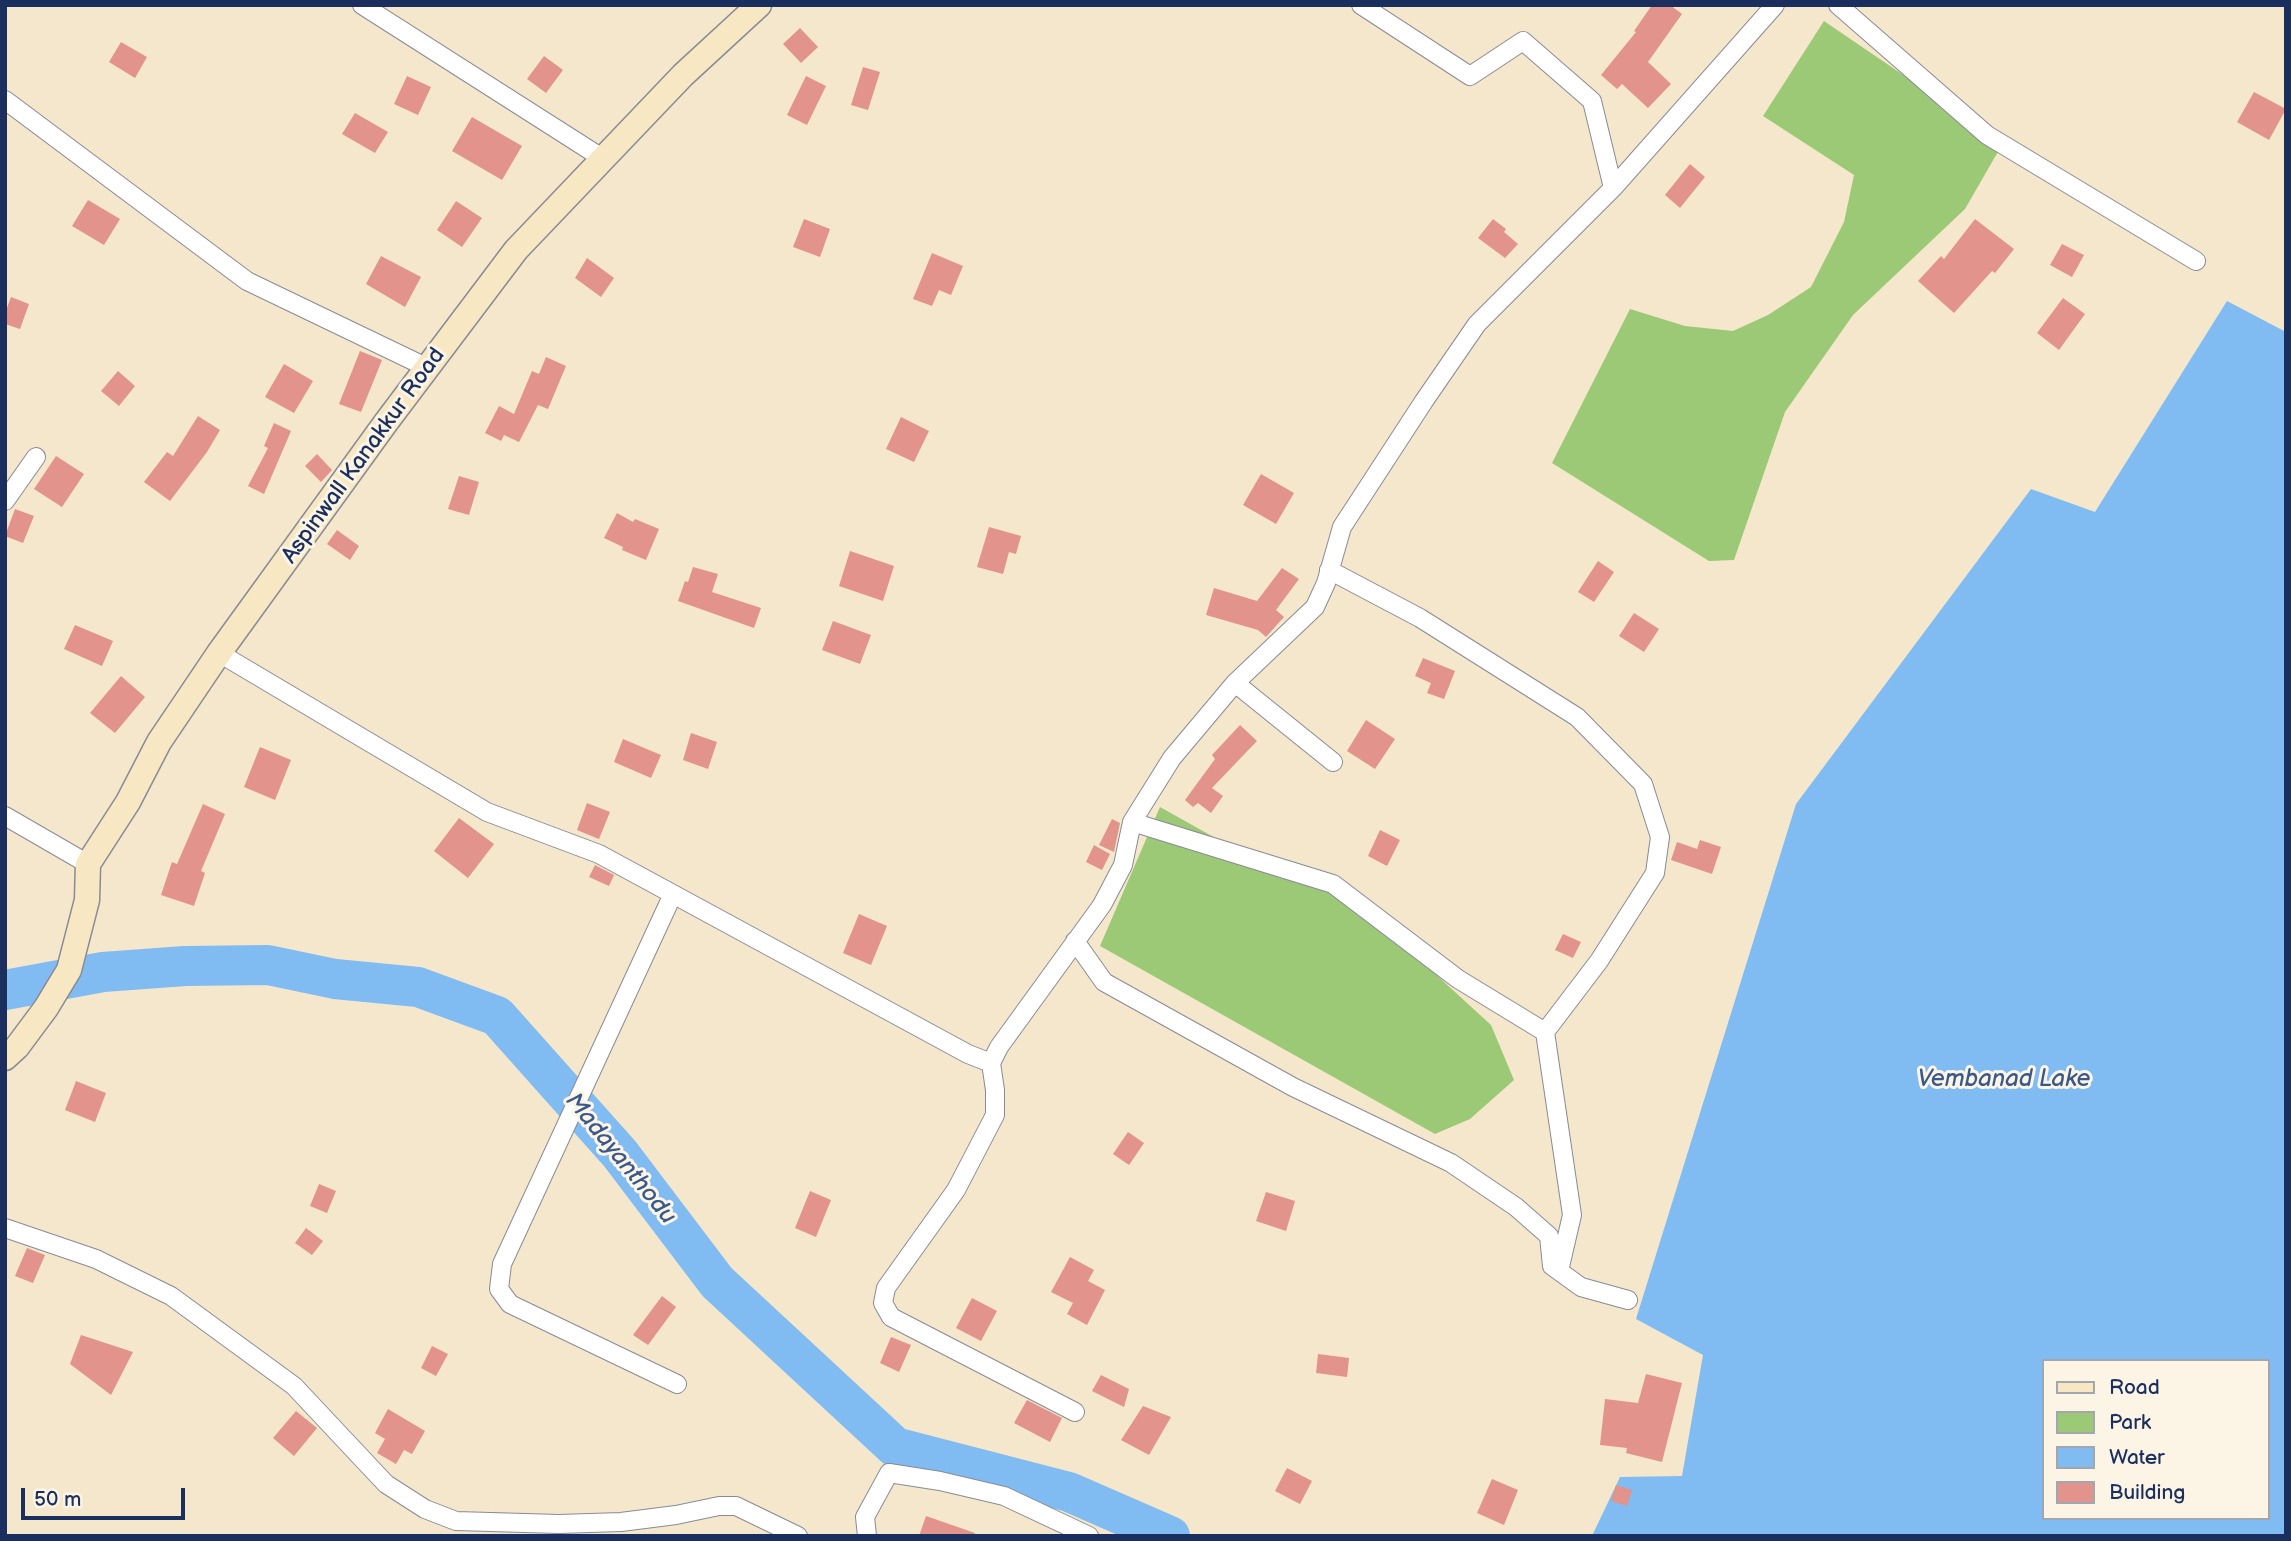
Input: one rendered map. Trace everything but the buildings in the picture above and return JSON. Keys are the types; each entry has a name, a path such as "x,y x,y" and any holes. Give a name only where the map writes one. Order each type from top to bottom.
{"main road":[{"name":"Aspinwall Kanakkur Road","path":"88,864 128,802 159,743 219,653 387,421 516,250 683,75 760,5"},
{"path":"5,1058 18,1046 46,1008 69,970 87,900 88,864"}],"street":[{"path":"362,5 602,158"},
{"path":"1361,5 1470,76 1523,41 1592,101 1612,188"},
{"path":"1075,1412 891,1317 883,1303 886,1288 956,1190 995,1115 991,1063 999,1047 1102,905 1123,865 1132,822 1172,758 1235,684 1315,607 1342,527 1477,324 1612,188 1775,5"},
{"path":"1838,5 1987,135 2196,261"},
{"path":"5,100 247,281 428,368"},
{"path":"5,501 36,457"},
{"path":"1329,570 1420,618 1577,717 1643,783 1660,837 1654,873 1598,961 1545,1032 1572,1215 1559,1271"},
{"path":"219,653 487,812 599,854 968,1054 991,1063"},
{"path":"1235,684 1332,762"},
{"path":"5,816 88,864"},
{"path":"1132,822 1333,884 1458,979 1545,1032"},
{"path":"673,894 502,1265 499,1289 510,1304 677,1384"},
{"path":"1075,941 1104,982 1293,1087 1451,1163 1516,1207 1549,1236 1552,1266 1581,1287 1628,1300"},
{"path":"5,1228 96,1259 171,1296 294,1386 386,1484 425,1509 456,1521 559,1524 621,1522 719,1506 736,1506 798,1536"},
{"path":"867,1536 865,1517 889,1473 940,1481 1004,1496 1089,1536"}],"green space":[{"path":"1824,21 2003,143 1965,209 1853,315 1785,412 1734,560 1709,561 1552,463 1630,309 1685,326 1733,331 1768,315 1811,287 1844,222 1854,175 1763,116"},
{"path":"1160,807 1260,863 1359,904 1491,1025 1514,1080 1470,1119 1435,1134 1100,946"}],"water":[{"name":"Vembanad Lake","path":"2227,301 2286,332 2286,1536 1592,1536 1620,1477 1682,1476 1703,1355 1636,1319 1796,804 2031,489 2095,512"}],"waterway":[{"name":"Madayanthodu","path":"5,990 103,972 185,966 268,965 335,979 418,987 497,1016 620,1154 717,1282 895,1447 1069,1492 1170,1536"}]}
